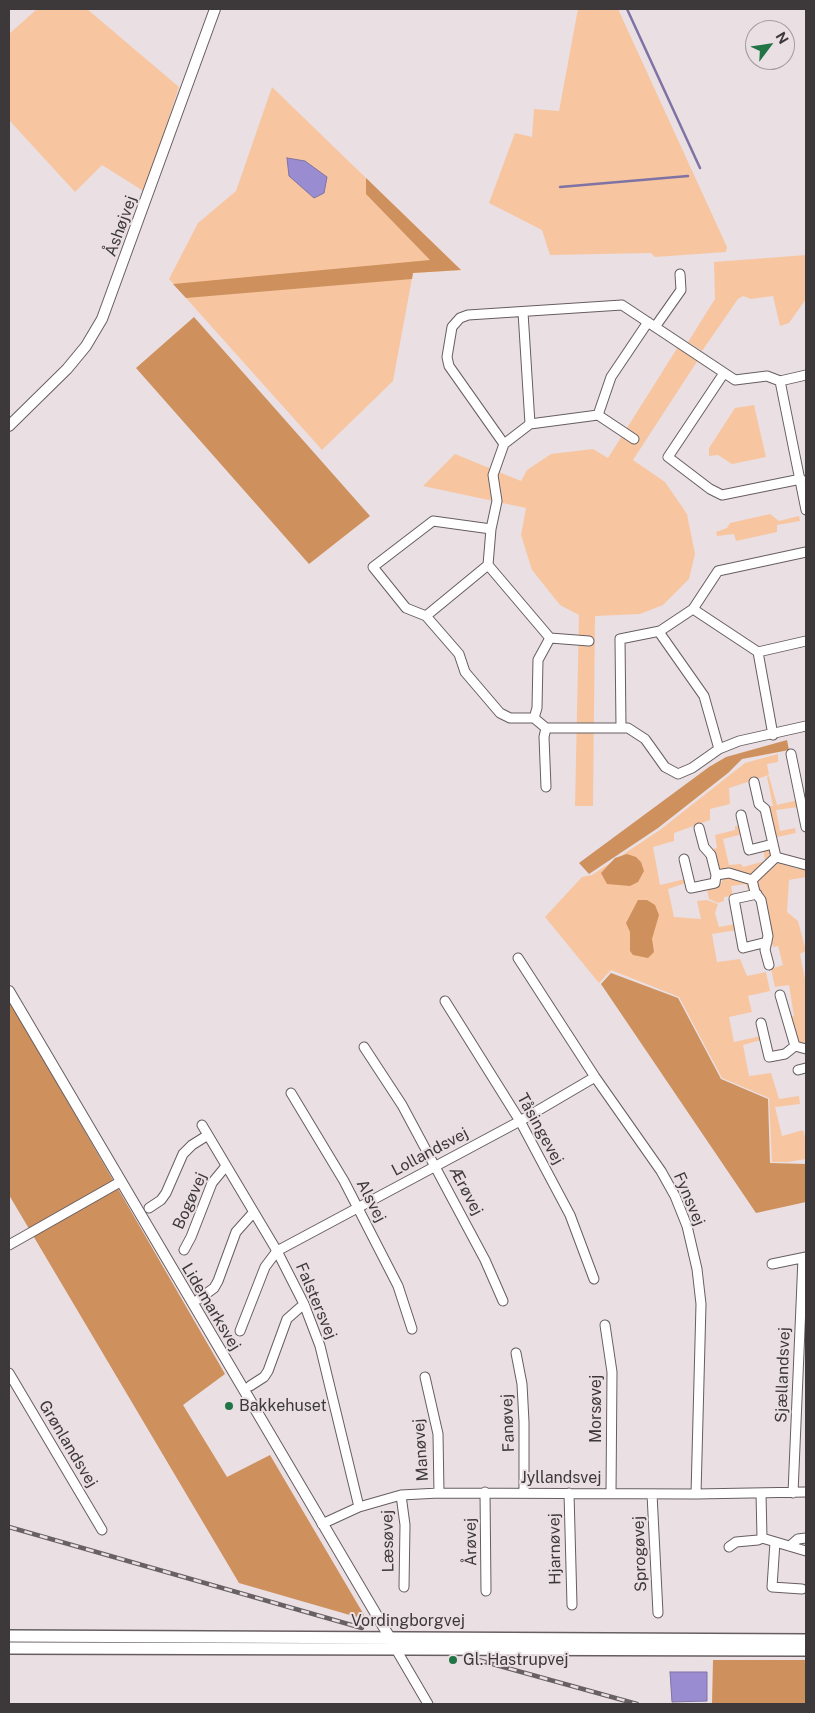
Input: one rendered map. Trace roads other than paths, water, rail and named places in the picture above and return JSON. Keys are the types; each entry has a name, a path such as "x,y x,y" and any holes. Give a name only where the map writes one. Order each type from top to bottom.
{"main road":[{"name":"Vordingborgvej","path":"9,1636 806,1640"},
{"name":"Vordingborgvej","path":"9,1648 397,1651 806,1650"}],"street":[{"name":"Åshøjvej","path":"9,426 67,369 86,346 102,319 215,9"},
{"path":"598,415 611,377 681,290 680,274"},
{"path":"504,444 457,380 449,366 447,357 452,327 460,318 468,315 622,304 735,380 767,376 780,381 806,375"},
{"path":"523,312 530,424"},
{"path":"724,373 668,457 710,489 722,495 803,484"},
{"path":"780,381 803,484 806,510"},
{"path":"589,640 550,638 488,565 491,529 497,501 493,475 494,467 504,444 530,424 598,415 634,439"},
{"path":"491,529 433,521 369,570 406,608 426,616 458,654 465,672 500,713 510,718 534,718 546,728 621,727 640,735 665,768 678,774 692,768 719,749 740,741 806,726"},
{"path":"621,727 620,639 659,632 692,609 718,571 806,552"},
{"path":"426,616 488,565"},
{"path":"692,609 758,652 806,641"},
{"path":"659,632 704,696 719,749"},
{"path":"534,718 537,708 538,660 550,638"},
{"path":"758,652 773,735"},
{"path":"546,728 544,738 546,788"},
{"path":"791,754 806,827"},
{"path":"754,782 759,804 765,810 776,857"},
{"path":"741,815 749,850 773,844"},
{"path":"684,859 691,888 715,883 716,876 711,855 704,847 699,828"},
{"path":"776,857 806,864"},
{"path":"752,880 776,857"},
{"path":"716,876 729,872 752,880"},
{"path":"752,880 761,900 768,936 765,950 769,965"},
{"path":"757,894 734,899 743,948 767,942"},
{"name":"Fynsvej","path":"518,958 595,1077 660,1171 675,1196 687,1226 697,1269 701,1304 696,1494"},
{"name":"Lidemarksvej","path":"9,991 397,1651"},
{"path":"780,996 795,1046"},
{"name":"Tåsingevej","path":"445,1001 520,1121 570,1215 594,1279"},
{"path":"761,1022 769,1058 785,1054 795,1046"},
{"path":"795,1046 806,1049"},
{"name":"Ærøvej","path":"364,1048 402,1105 436,1167 485,1260 503,1302"},
{"name":"Lollandsvej","path":"277,1251 357,1207 436,1167 595,1077"},
{"name":"Alsvej","path":"290,1093 330,1154 398,1286 412,1329"},
{"name":"Falstersvej","path":"202,1125 277,1251 304,1304 320,1346 359,1507"},
{"name":"Bogøvej","path":"149,1208 166,1194 183,1154 192,1145 208,1135"},
{"name":"Bogøvej","path":"184,1250 212,1183 226,1166"},
{"path":"9,1245 120,1182"},
{"path":"200,1299 214,1288 236,1232 253,1213"},
{"path":"240,1331 265,1267 277,1251"},
{"path":"772,1264 804,1258"},
{"name":"Sjællandsvej","path":"793,1493 804,1258"},
{"path":"250,1386 264,1377 268,1371 287,1319 304,1304"},
{"name":"Morsøvej","path":"605,1325 612,1372 611,1493"},
{"name":"Fanøvej","path":"516,1353 522,1384 524,1413 524,1493"},
{"name":"Grønlandsvej","path":"9,1373 102,1530"},
{"name":"Manøvej","path":"425,1377 438,1434 439,1493"},
{"name":"Jyllandsvej","path":"322,1524 359,1507 401,1495 485,1492 652,1494 806,1492"},
{"name":"Årøvej","path":"485,1492 486,1591"},
{"name":"Hjarnøvej","path":"569,1493 572,1605"},
{"path":"761,1493 762,1538"},
{"name":"Sprogøvej","path":"652,1494 658,1613"},
{"name":"Læsøvej","path":"401,1495 405,1525 404,1587"},
{"path":"730,1547 736,1542 762,1538 806,1551"},
{"path":"790,1546 798,1539 806,1538"},
{"path":"775,1542 772,1587 802,1589"},
{"path":"397,1651 428,1704"}],"waterway":[{"path":"627,9 700,168"},
{"path":"560,187 688,176"}],"railway":[{"path":"9,1527 362,1628"},
{"path":"478,1660 637,1704"}],"place":[{"name":"Bakkehuset","path":"229,1406"},
{"name":"Gl. Hastrupvej","path":"453,1660"}]}
